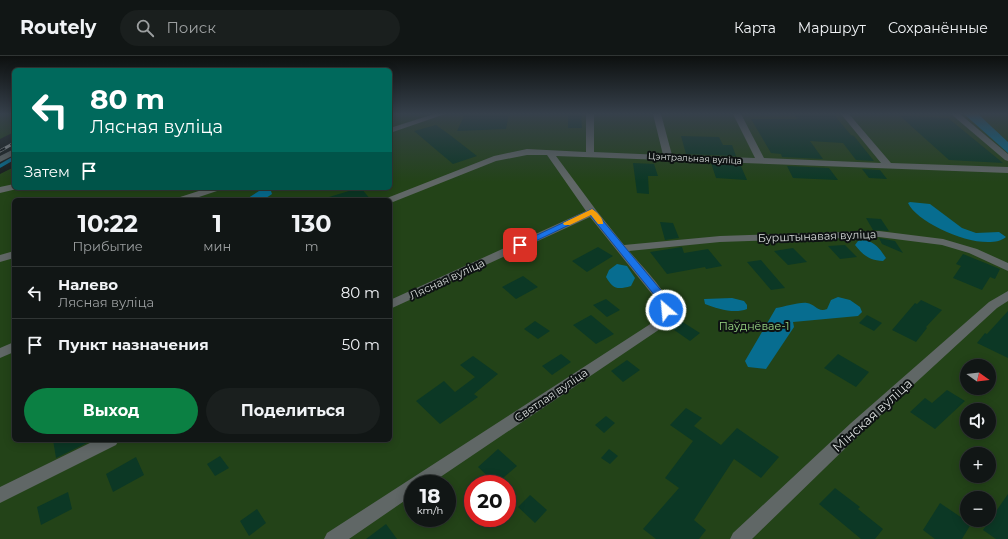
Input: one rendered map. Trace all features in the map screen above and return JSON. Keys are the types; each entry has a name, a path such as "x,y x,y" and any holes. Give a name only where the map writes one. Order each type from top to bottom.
{"lane":[{"path":"590,137 590,154"},
{"path":"663,137 668,157"},
{"path":"749,137 761,161"},
{"path":"864,137 888,165"},
{"path":"982,137 1008,158"},
{"name":"Цэнтральная вуліца","path":"392,199 506,156 527,152 1008,170"},
{"path":"549,152 592,212 622,248"},
{"path":"0,159 12,153"},
{"path":"0,190 12,187"},
{"path":"186,198 211,190"},
{"name":"Лясная вуліца","path":"392,304 592,212"},
{"name":"Бурштынавая вуліца","path":"622,248 720,239 878,234 943,242 973,251 1008,267"},
{"name":"Светлая вуліца","path":"430,475 658,324 666,315 666,310 660,296 622,248"},
{"path":"0,259 12,255"},
{"name":"Мінская вуліца","path":"739,539 862,423 993,305 1008,295"},
{"path":"0,353 12,348"},
{"path":"0,495 107,442"},
{"path":"333,539 404,492"}],"green space":[{"name":"Паўднёвае-1","path":"392,137 1008,137 1008,539 0,539 0,174 12,168 12,190 392,190"}],"water":[{"path":"989,137 1002,137 1008,142 1008,153"},
{"path":"271,190 272,194 266,198 248,198 259,191"},
{"path":"908,203 930,204 962,228 976,233 999,232 1006,237 996,241 984,242 969,240 953,235 925,220 914,211"},
{"path":"865,240 880,249 886,258 883,261 874,260 867,257 855,245 858,241"},
{"path":"617,264 627,266 635,278 631,286 616,288 606,277 609,270"},
{"path":"838,297 850,300 860,307 862,312 858,316 793,322 794,327 766,369 748,367 745,361 776,308 807,303 824,310 827,309 831,300"},
{"path":"732,298 744,301 747,305 747,309 732,311 720,309 705,304 704,299"}],"building":[{"path":"421,137 452,137 477,156 453,164"},
{"path":"681,137 719,137 723,145 732,145 736,156 686,154"},
{"path":"761,137 854,137 874,161 856,160 843,143 810,141 823,159 782,157 781,154 771,153"},
{"path":"923,137 971,137 1003,163 949,160"},
{"path":"633,163 654,164 658,176 648,176 649,194 637,193"},
{"path":"711,163 740,164 747,180 716,178"},
{"path":"787,166 829,168 838,180 793,178"},
{"path":"862,169 880,170 887,179 869,178"},
{"path":"352,190 363,190 369,198 329,198"},
{"path":"866,218 881,219 889,231 873,230"},
{"path":"660,222 673,223 679,238 665,240"},
{"path":"879,238 895,241 903,253 882,244"},
{"path":"845,245 857,257 840,259 828,246"},
{"path":"598,247 613,256 587,272 572,261"},
{"path":"682,247 684,253 708,249 722,266 706,269 705,267 667,274 650,252"},
{"path":"793,248 807,262 788,265 774,251"},
{"path":"963,254 1000,269 995,279 990,277 982,290 953,278 961,266 956,264"},
{"path":"761,260 785,288 771,290 747,262"},
{"path":"523,276 538,287 516,299 502,287"},
{"path":"606,299 620,310 607,317 593,305"},
{"path":"921,300 942,310 926,327 927,328 916,342 892,330 915,303 917,304"},
{"path":"1008,311 1008,358 977,343 985,333 987,334"},
{"path":"591,315 614,334 596,344 573,325"},
{"path":"867,315 882,323 874,331 859,323"},
{"path":"673,316 700,333 690,341 667,325"},
{"path":"535,321 550,331 538,339 524,329"},
{"path":"561,354 571,362 552,375 542,366"},
{"path":"838,354 869,372 856,387 824,368"},
{"path":"473,356 498,374 474,394 478,397 440,424 416,401 444,381 455,392 475,377 460,365"},
{"path":"627,360 640,370 623,382 611,371"},
{"path":"947,390 965,401 960,403 960,406 935,429 910,412 925,398 932,403"},
{"path":"686,408 702,418 694,426 721,445 737,428 779,457 761,478 734,459 694,520 706,530 699,539 656,539 643,529 679,488 665,478 693,441 670,425"},
{"path":"606,416 615,423 604,433 595,425"},
{"path":"53,442 89,442 56,458"},
{"path":"498,449 517,466 506,475 486,475 478,467"},
{"path":"609,449 618,456 610,464 601,458"},
{"path":"220,456 229,468 215,476 207,464"},
{"path":"136,457 144,475 113,492 106,474"},
{"path":"835,488 860,507 858,509 883,529 875,539 861,539 819,504"},
{"path":"68,492 72,509 41,525 37,507"},
{"path":"1008,494 1008,539 996,539 983,530 985,527 996,527 996,511"},
{"path":"530,495 547,510 535,523 518,507"},
{"path":"940,503 960,517 960,527 969,527 962,539 935,539 923,530"},
{"path":"257,509 266,523 249,536 240,521"},
{"path":"386,524 397,539 366,539"}],"waterway":[{"path":"0,166 12,159"}],"railway":[{"path":"0,151 12,144"}],"slow traffic":[{"path":"567,223 592,212 600,222"}],"route":[{"path":"520,245 592,212 664,301 666,310"}]}
